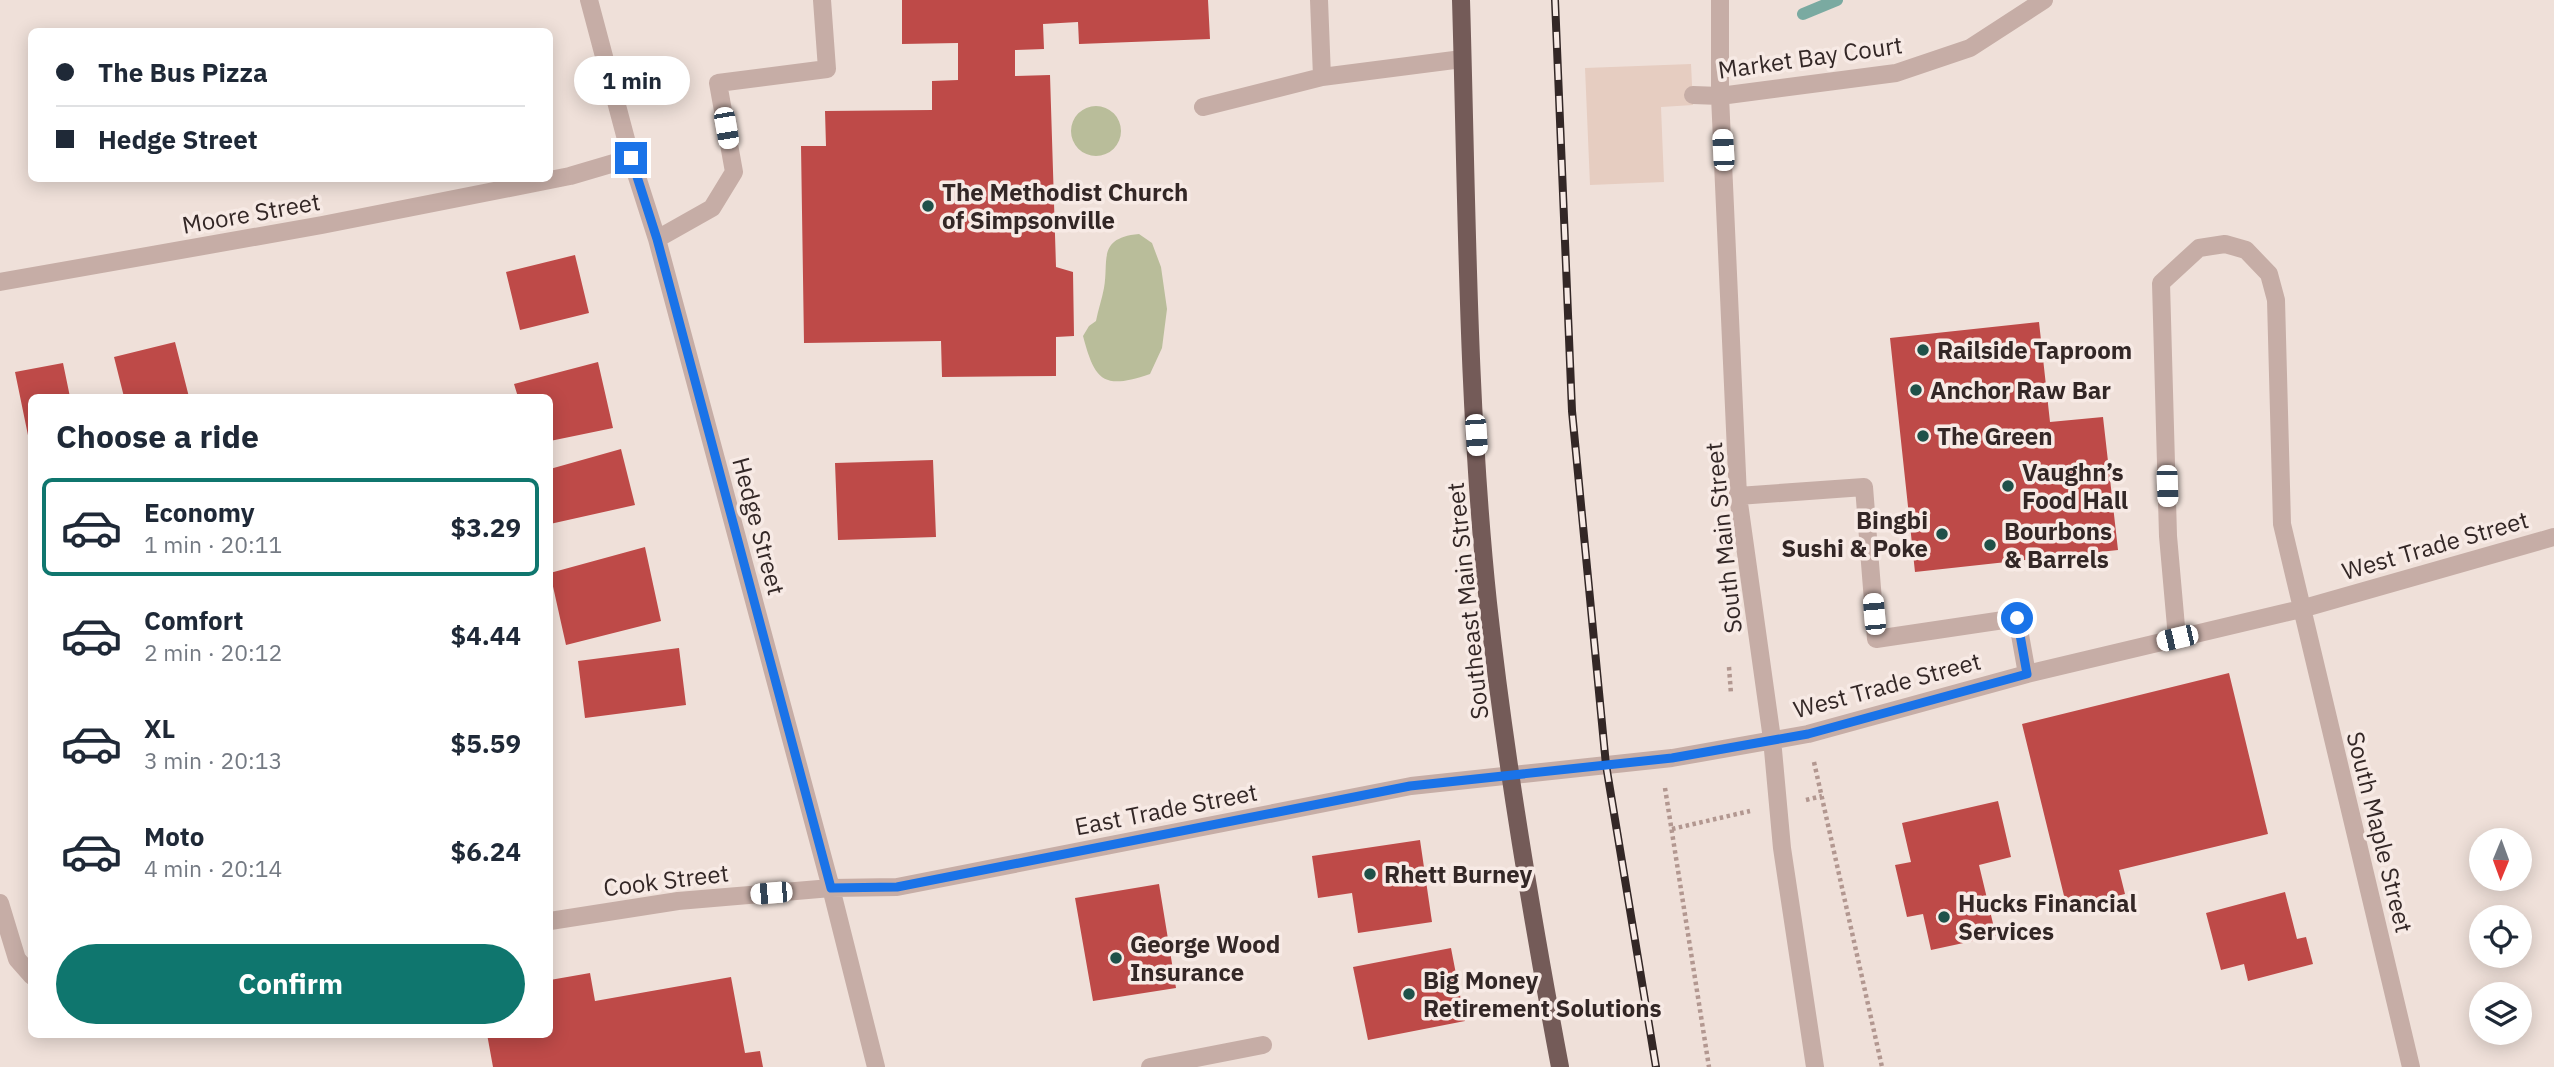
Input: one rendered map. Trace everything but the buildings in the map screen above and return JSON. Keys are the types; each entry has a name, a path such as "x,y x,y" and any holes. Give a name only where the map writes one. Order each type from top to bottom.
{"main road":[{"name":"Southeast Main Street","path":"1461,0 1474,407 1488,602 1526,888 1560,1067"}],"street":[{"name":"Hedge Street","path":"589,0 631,158 657,239 831,888 876,1067"},
{"path":"657,239 712,208 734,172 718,83 827,69 822,0"},
{"path":"1319,0 1322,77"},
{"name":"South Main Street","path":"1720,0 1720,96 1738,496 1772,739 1781,837 1815,1067"},
{"name":"Market Bay Court","path":"1692,95 1720,96 1896,73 1970,48 2044,0"},
{"path":"1203,107 1322,77 1462,59"},
{"name":"Moore Street","path":"553,179 631,158"},
{"name":"Moore Street","path":"0,282 322,225 540,182"},
{"name":"South Maple Street","path":"2177,638 2168,536 2161,283 2199,248 2225,244 2246,250 2269,274 2276,300 2283,524 2411,1067"},
{"path":"1738,496 1864,487 1876,639 2017,618 2027,674"},
{"name":"West Trade Street","path":"1510,775 1661,760 1808,734 2027,674 2301,608 2554,537"},
{"name":"East Trade Street","path":"831,888 897,887 1410,786 1510,775"},
{"name":"Cook Street","path":"553,921 678,901 831,888"},
{"path":"0,902 17,959 28,971"},
{"path":"1150,1067 1263,1045"}],"path":[{"path":"1808,734 1882,1067"},
{"path":"1661,760 1709,1067"}],"green space":[{"path":"1096,106 1114,113 1121,131 1114,149 1096,156 1078,149 1071,131 1078,113"},
{"path":"1139,234 1152,243 1161,267 1167,309 1162,348 1150,374 1111,381 1097,372 1083,336 1096,321 1111,245 1126,236"}],"shaded area":[{"path":"1691,64 1693,105 1661,107 1664,182 1590,185 1585,68"}],"waterway":[{"path":"1803,14 1837,0"}],"railway":[{"path":"1555,0 1572,411 1606,765 1656,1067"}],"place":[{"name":"The Methodist Church of Simpsonville","path":"928,206"},
{"name":"Railside Taproom","path":"1923,350"},
{"name":"Anchor Raw Bar","path":"1916,390"},
{"name":"The Green","path":"1923,436"},
{"name":"Vaughn’s Food Hall","path":"2008,486"},
{"name":"Bingbi Sushi & Poke","path":"1942,534"},
{"name":"Bourbons & Barrels","path":"1990,545"},
{"name":"Rhett Burney","path":"1370,874"},
{"name":"Hucks Financial Services","path":"1944,917"},
{"name":"George Wood Insurance","path":"1116,958"},
{"name":"Big Money Retirement Solutions","path":"1409,994"}],"route":[{"path":"631,158 657,239 831,888 897,887 1410,786 1672,758 1808,734 2027,674 2017,618"}]}
